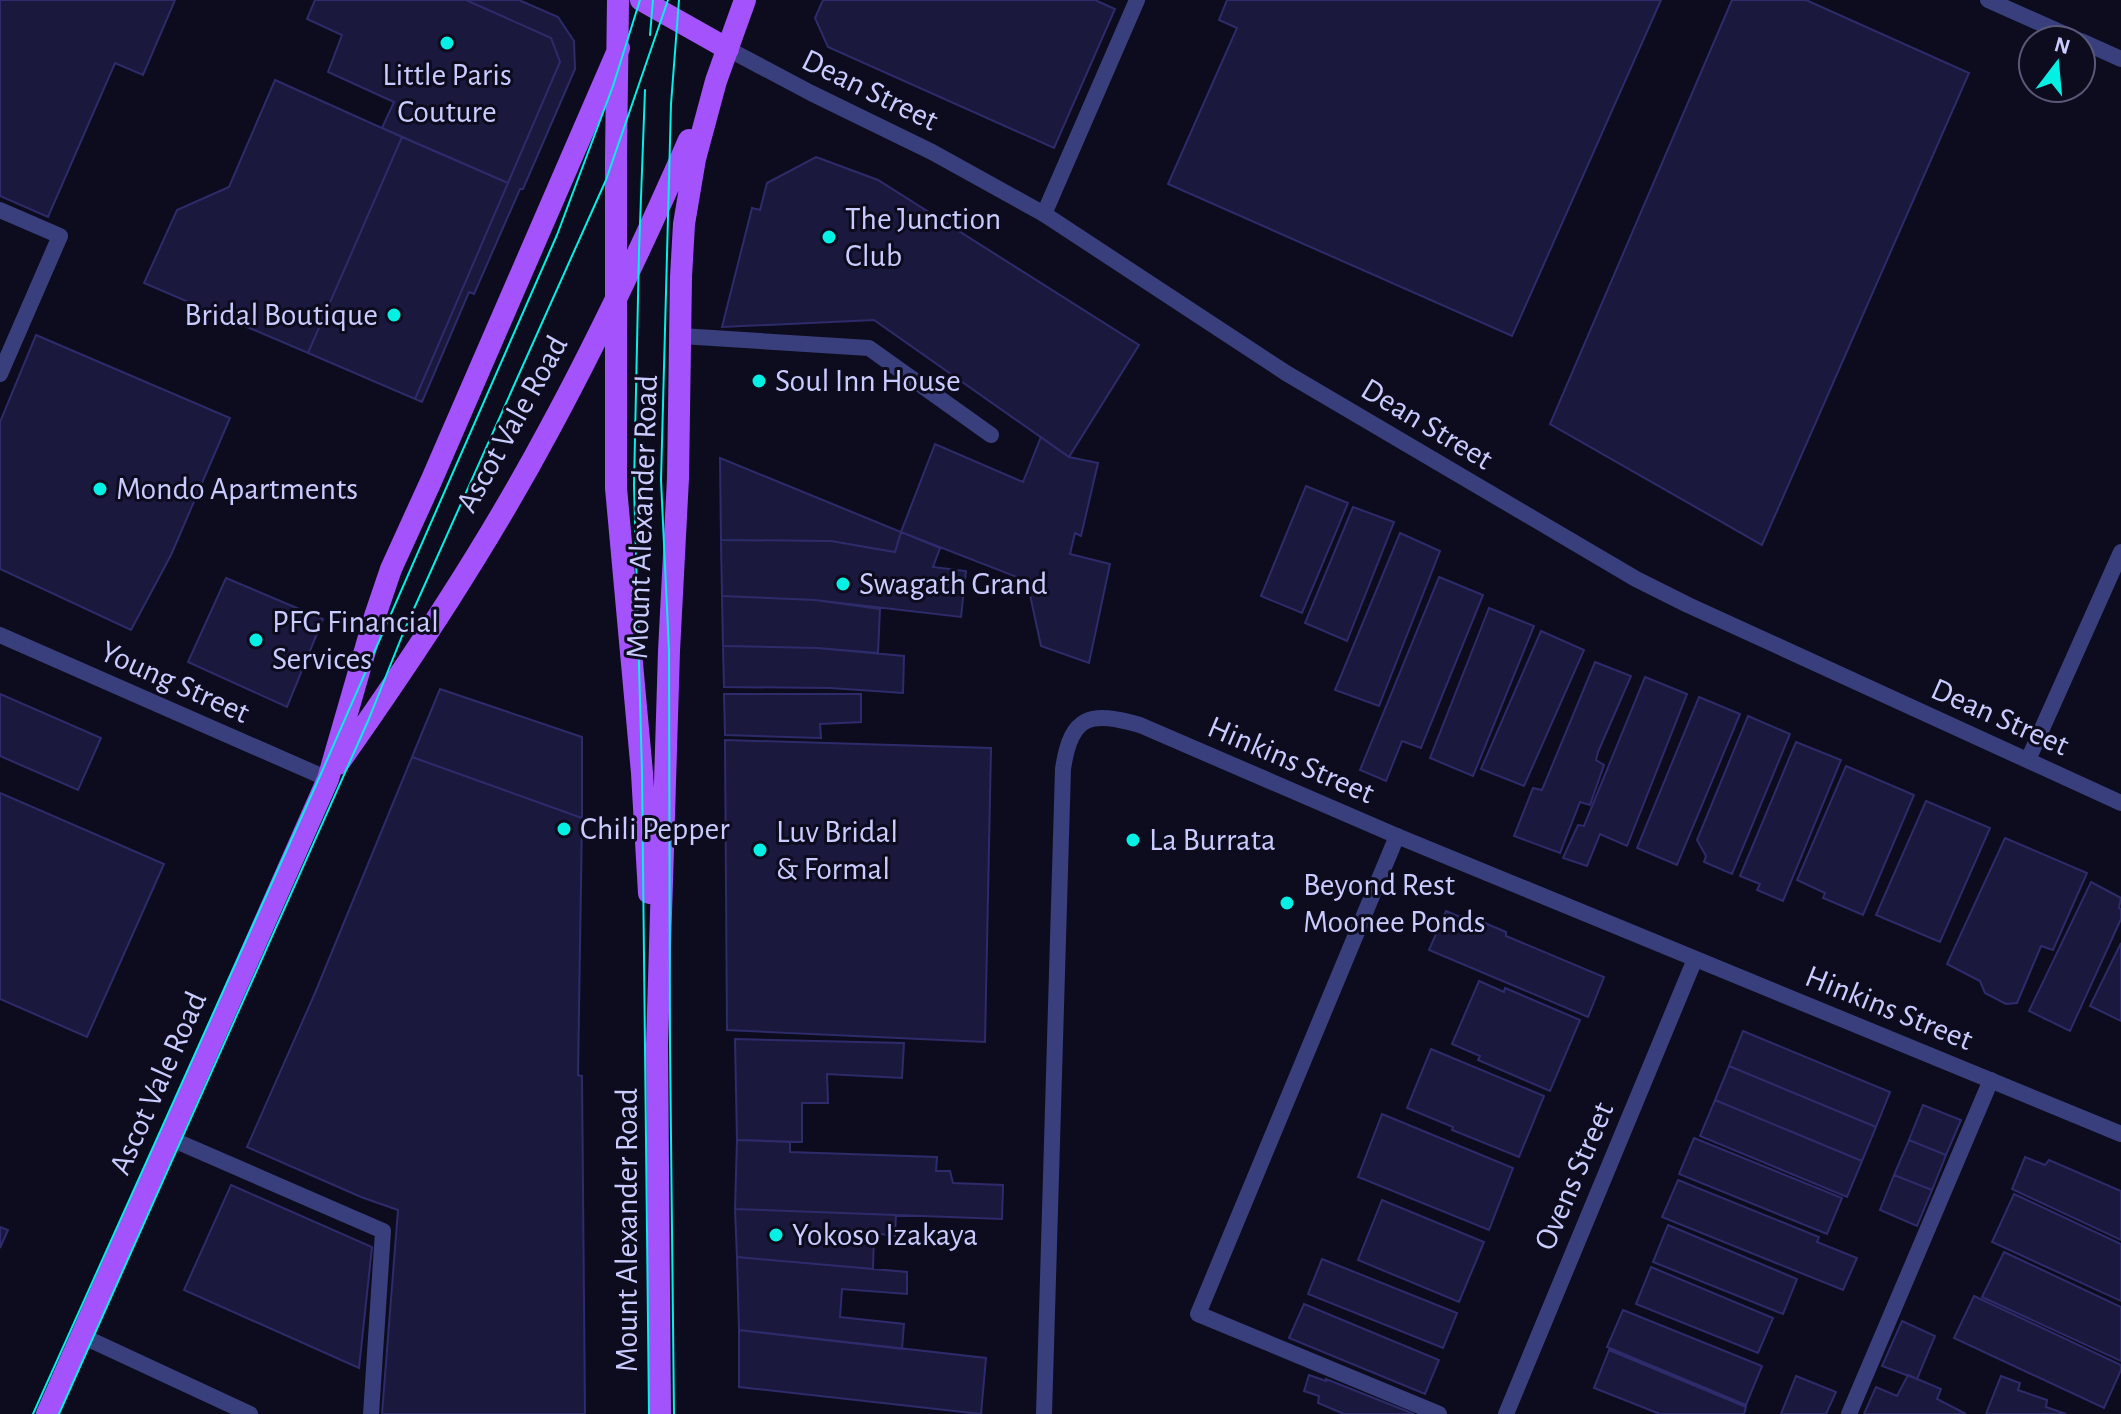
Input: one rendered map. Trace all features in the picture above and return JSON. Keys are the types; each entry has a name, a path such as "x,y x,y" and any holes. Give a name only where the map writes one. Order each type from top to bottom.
{"main road":[{"name":"Mount Alexander Road","path":"618,0 616,488 642,773 657,1045"},
{"path":"641,0 728,49"},
{"name":"Mount Alexander Road","path":"660,1414 657,1045 668,666 678,478 681,277 689,189 703,125 745,0"},
{"name":"Ascot Vale Road","path":"47,1414 328,779 391,569 619,48"},
{"name":"Ascot Vale Road","path":"328,779 474,558 550,429 616,297 716,81"}],"street":[{"path":"1044,214 1137,0"},
{"path":"1988,0 2041,24"},
{"name":"Dean Street","path":"728,49 932,152 1044,214 1286,373 1614,567 1688,605 2121,803"},
{"path":"2097,49 2121,59"},
{"path":"0,210 60,236 0,374"},
{"path":"681,336 869,348 991,435"},
{"path":"2028,760 2121,552"},
{"name":"Young Street","path":"0,635 328,779"},
{"name":"Hinkins Street","path":"1044,1414 1063,769 1069,739 1075,729 1095,717 1140,725 1397,836 2121,1134"},
{"path":"1397,836 1198,1314 1439,1414"},
{"name":"Ovens Street","path":"1506,1414 1695,959"},
{"path":"1849,1414 1991,1080"},
{"path":"169,1138 383,1231 371,1414"},
{"path":"82,1336 250,1414"}],"building":[{"path":"0,0 175,0 143,75 115,63 48,217 0,196"},
{"path":"315,0 466,0 551,38 560,62 508,183 382,128 394,102 328,72 342,35 307,19"},
{"path":"466,0 519,0 558,17 574,41 575,69 474,294 469,292 422,402 415,399 560,62 551,38"},
{"path":"823,0 1095,0 1115,9 1054,148 828,47 815,18"},
{"path":"1227,0 1661,0 1512,336 1168,184 1237,28 1219,20"},
{"path":"1732,0 1806,0 1969,73 1762,545 1550,424"},
{"path":"275,80 402,137 308,353 144,283 177,210 229,187"},
{"path":"402,137 508,183 415,399 308,353"},
{"path":"816,157 878,180 1139,345 1069,457 874,320 722,327 752,208 760,210 767,183"},
{"name":"Mondo Apartments","path":"36,335 230,418 171,555 131,630 0,569 0,422"},
{"path":"1041,437 1069,457 1098,463 1081,536 1075,533 1070,554 1110,564 1089,663 1041,646 1027,581 901,532 935,444 1023,482"},
{"path":"720,458 901,532 895,552 831,541 721,540"},
{"path":"1306,486 1348,503 1302,613 1261,596"},
{"path":"1353,507 1394,522 1347,641 1305,623"},
{"name":"Swagath Grand","path":"901,532 940,548 933,567 966,571 961,617 815,600 722,596 721,540 831,541 895,552"},
{"path":"1400,533 1440,551 1379,706 1335,690"},
{"path":"1439,577 1483,595 1421,748 1402,741 1386,781 1360,770"},
{"name":"PFG Financial Services","path":"226,578 323,619 287,707 188,662"},
{"path":"722,596 815,600 880,609 878,653 723,646"},
{"path":"1489,608 1534,626 1473,776 1430,758"},
{"path":"1541,631 1584,650 1524,786 1481,769"},
{"path":"723,646 817,648 904,656 903,693 830,688 724,687"},
{"path":"1595,662 1631,676 1598,752 1596,760 1604,765 1590,805 1580,802 1560,853 1514,836 1533,788 1542,790"},
{"path":"1645,677 1687,694 1627,846 1600,834 1587,866 1563,858 1578,825 1584,826"},
{"path":"440,689 582,737 582,818 412,757"},
{"path":"0,694 101,738 78,790 0,756"},
{"path":"724,694 861,694 861,722 820,724 821,738 725,735"},
{"path":"1699,697 1740,714 1677,865 1637,848"},
{"path":"1748,716 1790,734 1732,874 1704,862 1706,856 1697,840"},
{"path":"725,740 991,748 985,1042 727,1030"},
{"path":"1796,742 1841,760 1783,901 1757,890 1760,884 1740,876"},
{"path":"412,757 582,818 578,1075 582,1076 585,1414 382,1414 398,1210 247,1147 315,993"},
{"path":"1846,766 1914,795 1863,915 1823,898 1825,893 1797,880"},
{"path":"0,793 164,864 87,1037 0,999"},
{"path":"1926,801 1990,828 1940,942 1876,915"},
{"path":"2005,838 2087,873 2053,950 2041,946 2017,1003 2006,1004 1985,993 1980,981 1947,964"},
{"path":"2091,882 2121,898 2121,919 2070,1031 2029,1011"},
{"path":"1446,911 1472,922 1473,918 1506,932 1506,936 1604,977 1588,1017 1429,950"},
{"path":"2121,943 2121,1021 2090,1006"},
{"path":"1479,981 1504,992 1505,988 1580,1020 1550,1091 1478,1060 1480,1056 1452,1044"},
{"path":"1743,1031 1890,1092 1876,1127 1729,1066"},
{"path":"735,1039 904,1043 902,1078 827,1074 828,1103 802,1103 802,1142 737,1140"},
{"path":"1431,1049 1544,1096 1519,1157 1407,1108"},
{"path":"1729,1066 1876,1127 1862,1161 1715,1100"},
{"path":"1715,1100 1862,1161 1847,1197 1700,1136"},
{"path":"1923,1105 1961,1120 1946,1155 1909,1140"},
{"path":"1382,1114 1513,1168 1489,1230 1358,1177"},
{"path":"1694,1138 1842,1198 1827,1234 1679,1174"},
{"path":"737,1140 790,1142 790,1152 937,1157 936,1171 950,1171 953,1183 1003,1185 1002,1219 735,1209"},
{"path":"1909,1140 1946,1155 1932,1190 1894,1175"},
{"path":"2025,1157 2045,1165 2049,1160 2121,1191 2121,1240 2012,1189"},
{"path":"1894,1175 1932,1190 1917,1226 1880,1210"},
{"path":"1678,1180 1819,1237 1817,1242 1857,1258 1843,1290 1662,1217"},
{"path":"231,1185 372,1247 359,1368 184,1290"},
{"path":"2014,1194 2121,1244 2121,1301 1992,1242"},
{"path":"1382,1200 1484,1242 1459,1302 1358,1260"},
{"path":"735,1209 896,1215 895,1236 874,1233 873,1269 737,1257"},
{"path":"1668,1225 1797,1279 1783,1314 1653,1262"},
{"path":"0,1227 8,1230 0,1248"},
{"path":"2004,1252 2121,1307 2121,1361 1982,1297"},
{"path":"737,1257 907,1272 907,1294 842,1289 840,1317 904,1324 902,1349 739,1330"},
{"path":"1322,1259 1457,1313 1443,1348 1308,1294"},
{"path":"1651,1267 1773,1318 1758,1353 1636,1304"},
{"path":"1974,1296 2121,1365 2104,1408 1954,1338"},
{"path":"1304,1304 1439,1360 1425,1394 1289,1338"},
{"path":"1623,1310 1762,1366 1746,1405 1607,1347"},
{"path":"1902,1321 1935,1336 1917,1379 1882,1366"},
{"path":"739,1330 986,1358 981,1414 739,1387"},
{"path":"1609,1350 1746,1407 1744,1414 1660,1414 1594,1388"},
{"path":"1309,1375 1414,1414 1344,1414 1318,1403 1319,1396 1304,1391"},
{"path":"1908,1375 1941,1389 1937,1399 1966,1414 1864,1414 1876,1387 1897,1396"},
{"path":"1796,1376 1836,1392 1826,1414 1781,1414"},
{"path":"2001,1376 2020,1383 2018,1390 2047,1400 2046,1407 2066,1414 1986,1414"}],"tram line":[{"path":"33,1414 320,776 557,235 613,86 640,0"},
{"path":"650,35 653,0"},
{"path":"59,1414 606,180 668,0"},
{"path":"674,1414 669,651 661,480 671,104 679,0"},
{"path":"645,90 634,485 642,773 649,1414"}],"place":[{"name":"Little Paris Couture","path":"447,43"},
{"name":"The Junction Club","path":"829,237"},
{"name":"Bridal Boutique","path":"394,315"},
{"name":"Soul Inn House","path":"759,381"},
{"name":"Mondo Apartments","path":"100,489"},
{"name":"Swagath Grand","path":"843,584"},
{"name":"PFG Financial Services","path":"256,640"},
{"name":"Chili Pepper","path":"564,829"},
{"name":"La Burrata","path":"1133,840"},
{"name":"Luv Bridal & Formal","path":"760,850"},
{"name":"Beyond Rest Moonee Ponds","path":"1287,903"},
{"name":"Yokoso Izakaya","path":"776,1235"}]}
